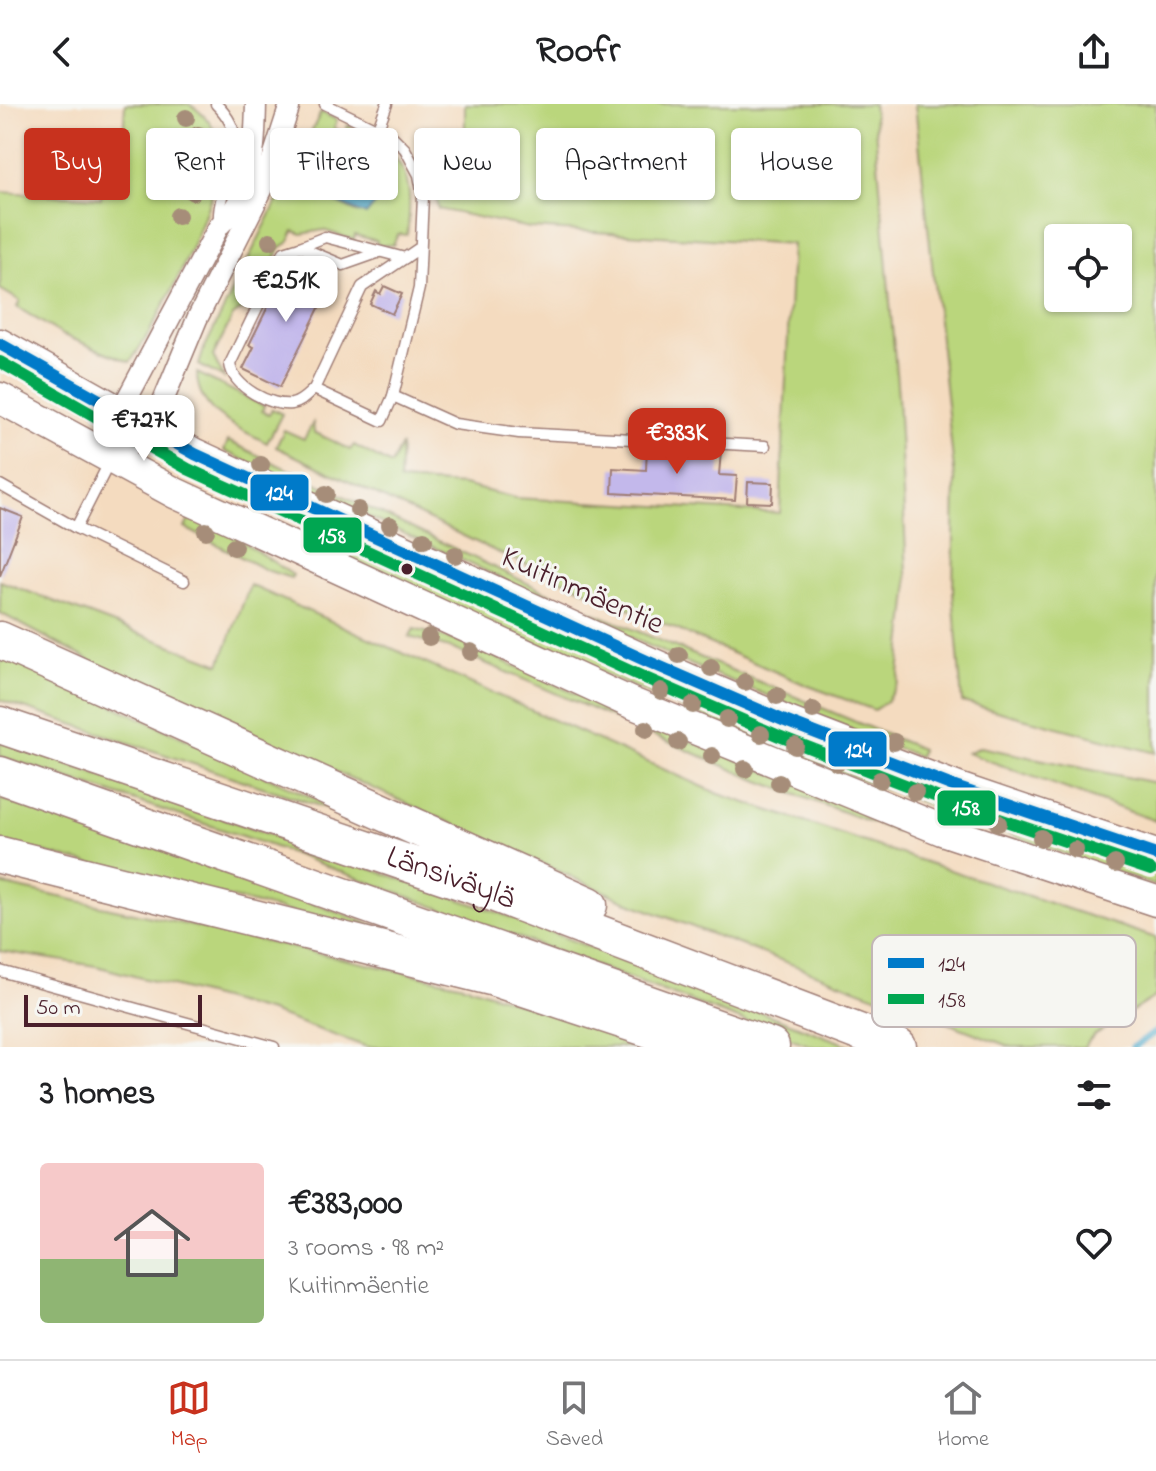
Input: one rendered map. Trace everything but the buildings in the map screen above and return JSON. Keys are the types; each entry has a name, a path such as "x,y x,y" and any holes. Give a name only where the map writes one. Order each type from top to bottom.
{"highway":[{"path":"0,640 484,859 645,929 745,967 816,1015"},
{"name":"Länsiväylä","path":"0,725 454,879 898,1047"},
{"name":"Länsiväylä","path":"0,775 771,1047"},
{"path":"5,857 477,973 704,1047"}],"main road":[{"name":"Kuitinmäentie","path":"0,344 151,430 426,561 785,721 958,788 1156,855"},
{"path":"0,398 175,493 629,702 942,830 1156,901"}],"street":[{"path":"111,459 120,412 219,226 235,207 252,169 257,104 271,111 292,106"},
{"path":"111,459 151,430 197,319 263,188 292,106"}],"lane":[{"path":"216,104 225,114 235,142 233,171 218,211 219,226"},
{"path":"325,104 378,128 387,104"},
{"path":"314,389 382,421 393,396 419,288 418,249 423,196 419,175 405,149 398,144"},
{"path":"405,258 325,237 284,252 230,364 240,383 278,404 302,401 314,389 362,287 405,258 418,249"},
{"path":"300,247 343,265 377,253"},
{"path":"393,396 455,424 506,432 765,446"},
{"path":"76,528 111,459"},
{"path":"0,485 76,528 184,581"},
{"path":"0,971 274,1047"}],"green space":[{"path":"125,104 189,104 200,112 212,128 146,128 146,200 210,200 172,289 130,362 63,335 17,307 20,301 0,289 0,192 24,193 24,200 130,200 130,128 124,128"},
{"path":"465,104 873,104 898,396 908,592 898,683 886,702 874,710 806,685 495,551 276,447 284,430 304,439 313,423 314,432 350,450 354,445 391,465 401,445 399,481 463,485 515,498 780,513 792,244 530,228 438,209 436,200 520,200 520,128 465,128"},
{"path":"915,104 1156,104 1156,753 962,702 953,593 955,480"},
{"path":"321,112 337,120 334,128 313,128"},
{"path":"398,162 407,180 409,195 407,235 398,234 393,245 377,245 377,241 355,235 354,240 323,230 302,234 294,231 289,242 280,248 254,301 245,299 243,304 247,306 233,316 213,356 224,378 199,365 278,200 331,200 356,212 349,200 398,200"},
{"path":"197,373 264,406 262,411 269,414 272,409 282,414 267,443 211,409 199,387"},
{"path":"228,441 565,601 921,749 919,757 680,660 224,451"},
{"path":"191,515 237,538 293,575 291,578 266,570 185,528"},
{"path":"341,549 443,586 793,739 1156,870 1156,886 900,794 696,714 339,554"},
{"path":"0,581 220,664 250,585 719,794 1156,938 1156,996 1136,1009 1136,935 872,935 872,995 632,904 102,667 0,613"},
{"path":"414,629 464,643 576,694 898,825 895,831 759,781 453,649 409,637"},
{"path":"0,653 359,819 0,700"},
{"path":"0,741 505,915 853,1047 814,1047 269,845 0,756"},
{"path":"980,747 1156,783 1156,821 967,753"},
{"path":"0,799 165,850 431,946 0,842"},
{"path":"0,884 468,986 652,1047 367,1047 270,1012 96,966 0,951"},
{"path":"958,1027 1107,1027 1093,1036 1084,1047 1011,1047"}],"water":[{"path":"331,200 375,200 366,215"}],"waterway":[{"path":"1133,1047 1156,1032"}],"transit line":[{"name":"124","path":"0,344 195,454 649,662 785,721 958,788 1156,855"},
{"name":"158","path":"0,362 188,469 643,677 779,736 952,803 1151,870"}]}
